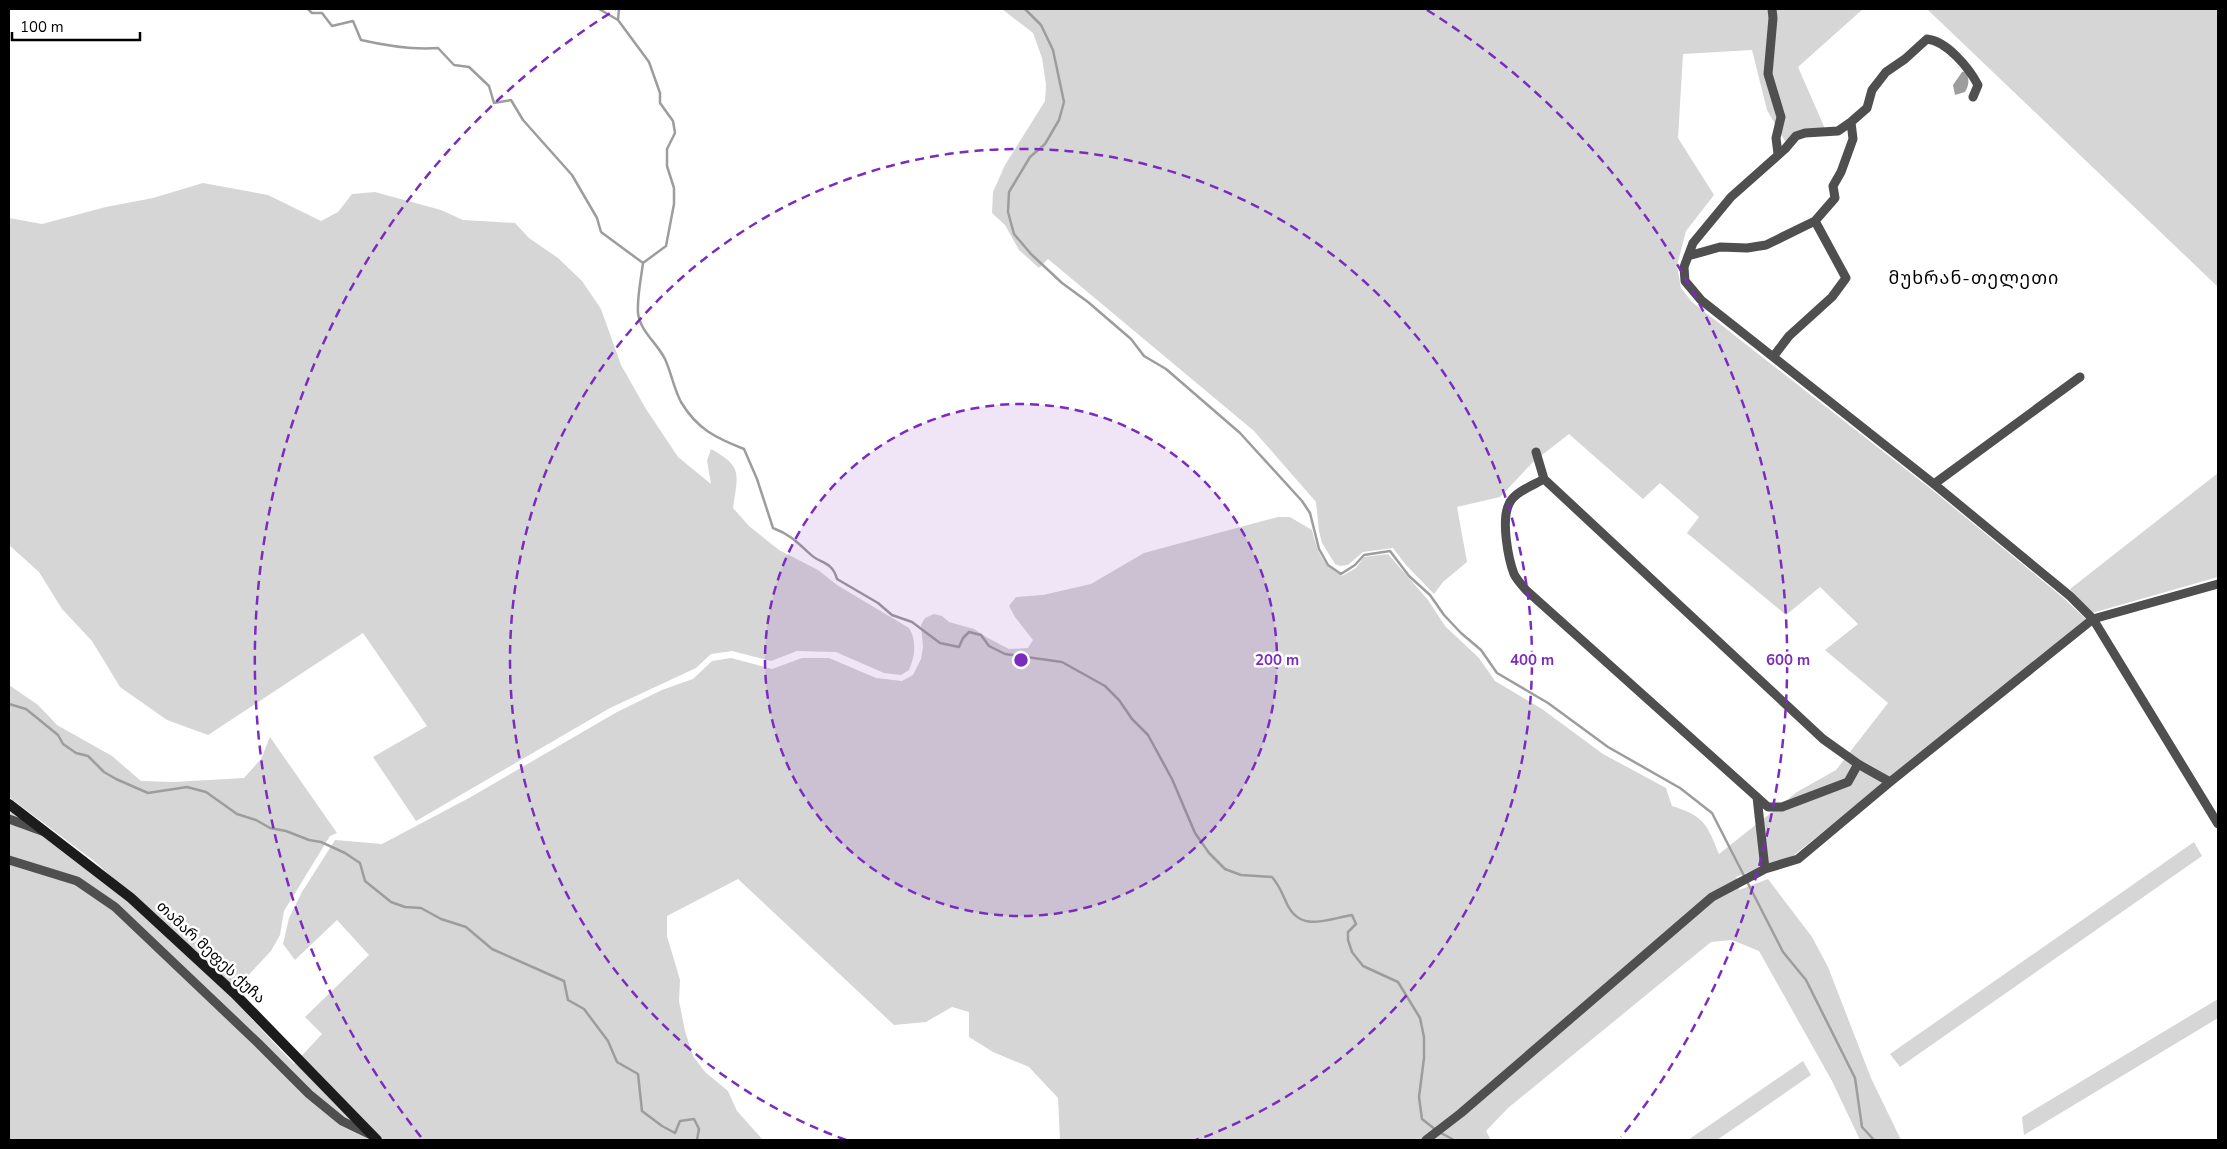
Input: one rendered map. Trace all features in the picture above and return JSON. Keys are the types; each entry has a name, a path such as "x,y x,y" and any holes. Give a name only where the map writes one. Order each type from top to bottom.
{"street":[{"path":"1772,9 1773,18 1768,74 1780,117 1776,138 1778,154"},
{"path":"1973,97 1978,85 1970,70 1937,40 1927,39 1905,60 1886,72 1872,90 1867,108 1852,122 1838,131 1805,133 1796,136 1730,197 1693,243 1684,267 1685,281 1701,300 1934,484 2070,596 2093,619 2218,824"},
{"path":"1688,256 1720,247 1746,248 1766,245 1815,221 1835,198 1834,186 1842,172 1853,139 1852,122"},
{"path":"1773,357 1795,330 1832,298 1846,278 1815,221"},
{"path":"1934,484 2080,376"},
{"path":"1536,452 1544,479 1823,739 1858,764 1890,782"},
{"path":"1544,479 1520,493 1509,503 1505,526 1514,575 1526,590 1768,807 1782,807 1848,782 1858,764"},
{"path":"1426,1140 1461,1113 1712,897 1765,869 1798,859 1890,782 2093,619 2218,584"},
{"path":"1757,797 1765,869"},
{"name":"თამარ მეფეს ქუჩა","path":"9,804 131,898 235,994 374,1138"},
{"path":"9,819 49,833"},
{"path":"9,860 77,881 116,907 309,1094 342,1121 374,1138"}],"shaded area":[{"path":"1002,9 1863,9 1798,67 1826,131 1785,141 1767,110 1752,50 1683,54 1678,138 1714,195 1686,231 1677,266 1681,288 1692,302 1936,493 2061,596 2086,619 1793,856 1736,877 1739,881 1739,890 1768,879 1812,937 1828,967 1871,1078 1901,1140 1860,1140 1832,1081 1759,951 1732,940 1711,942 1508,1108 1486,1131 1491,1140 1060,1140 1058,1098 1029,1067 993,1052 969,1037 969,1012 952,1007 926,1022 894,1025 738,879 667,916 667,936 680,980 679,1001 685,1031 693,1056 705,1072 728,1091 737,1111 763,1140 9,1140 9,808 121,895 233,999 294,1064 322,1034 305,1017 369,955 337,920 295,960 283,944 289,918 302,892 335,840 382,844 469,798 617,712 662,690 693,679 712,661 731,658 772,669 802,658 829,658 876,678 902,681 913,675 921,659 923,647 921,625 925,618 934,614 942,616 949,622 974,629 1009,649 1028,648 1033,640 1009,606 1016,597 1043,595 1091,584 1144,553 1278,517 1290,517 1312,530 1321,557 1329,567 1342,576 1356,568 1364,557 1388,554 1428,600 1445,626 1479,658 1495,681 1542,709 1603,754 1666,788 1672,806 1691,814 1703,822 1719,854 1797,792 1836,770 1888,703 1825,650 1858,624 1820,587 1786,615 1687,533 1699,517 1660,483 1643,499 1569,434 1533,462 1500,497 1457,507 1467,562 1443,582 1434,594 1406,565 1393,548 1363,552 1348,565 1340,566 1335,564 1322,543 1316,502 1254,431 1048,259 1039,268 1019,250 1005,225 992,213 993,192 1005,165 1045,101 1046,84 1042,58 1033,33"},
{"path":"1927,9 2218,9 2218,287"},
{"path":"1965,71 1968,84 1965,92 1955,95 1953,85 1962,72"},
{"path":"203,183 268,195 321,221 338,212 352,194 375,192 441,210 463,220 515,223 529,238 558,258 582,281 601,309 621,365 646,409 678,457 711,484 707,461 711,449 729,461 736,472 737,479 733,508 749,526 779,550 818,570 837,585 909,628 912,633 914,649 909,670 901,675 884,673 836,652 797,651 771,661 732,651 711,654 696,668 610,708 416,821 373,757 427,726 363,633 208,735 167,720 120,687 92,641 62,609 39,572 9,545 9,218 42,224 106,207 153,198"},
{"path":"2218,473 2218,577 2092,613 2070,589"},
{"path":"9,685 38,705 57,725 112,756 141,781 173,782 244,778 261,759 270,737 337,833 330,836 284,911 280,935 271,951 238,986 231,984 94,861 9,797"},
{"path":"2194,842 2202,856 1900,1067 1890,1054"},
{"path":"2218,999 2218,1018 2024,1135 2022,1117"},
{"path":"1803,1061 1811,1075 1717,1140 1688,1140"}],"waterway":[{"path":"308,9 312,13 322,13 332,26 353,21 361,40 399,47 438,48 454,65 469,67 489,86 494,103 511,100 523,120 572,175 597,218 601,232 643,263"},
{"path":"599,9 618,20 649,62 660,93 660,103 673,121 675,133 667,149 667,166 674,188 674,204 666,246 643,263 638,301 639,319 645,331 665,359 681,402 687,411 708,431 744,449 757,479 773,528 779,530 813,556 829,565 837,579 878,603 892,615 912,622 940,643 959,647 963,638 969,632 981,635 989,646 1005,654 1062,662 1105,686 1148,735 1172,779 1195,833 1209,853 1225,869 1241,875 1272,877 1287,904 1300,919 1315,922 1352,915 1356,924 1348,932 1348,940 1352,952 1363,966 1398,982 1420,1018 1424,1037 1424,1058 1419,1097 1422,1119 1436,1130"},
{"path":"618,20 619,9"},
{"path":"1025,9 1041,25 1053,50 1064,102 1059,120 1045,144 1030,157 1009,192 1008,212 1014,234 1031,254 1062,283 1088,302 1131,339 1144,356 1166,369 1240,433 1302,501 1310,513 1319,549 1328,565 1341,574 1355,565 1364,555 1390,551 1409,576 1430,595 1444,615 1481,650 1497,673 1548,703 1608,747 1680,788 1712,813 1783,952 1806,980 1855,1078 1862,1127 1874,1140"},
{"path":"9,704 26,709 58,735 63,744 76,753 88,756 104,772 116,779 148,793 187,787 206,792 237,814 256,820 270,828 321,842 345,853 360,863 365,881 391,902 405,907 421,908 441,919 466,927 492,949 564,981 568,1000 584,1009 608,1041 617,1062 638,1074 642,1111 675,1133 680,1121 694,1119 699,1129 697,1140"},
{"path":"1441,1133 1454,1140"}],"district":[{"name":"მუხრან-თელეთი","path":"1974,278"}]}
